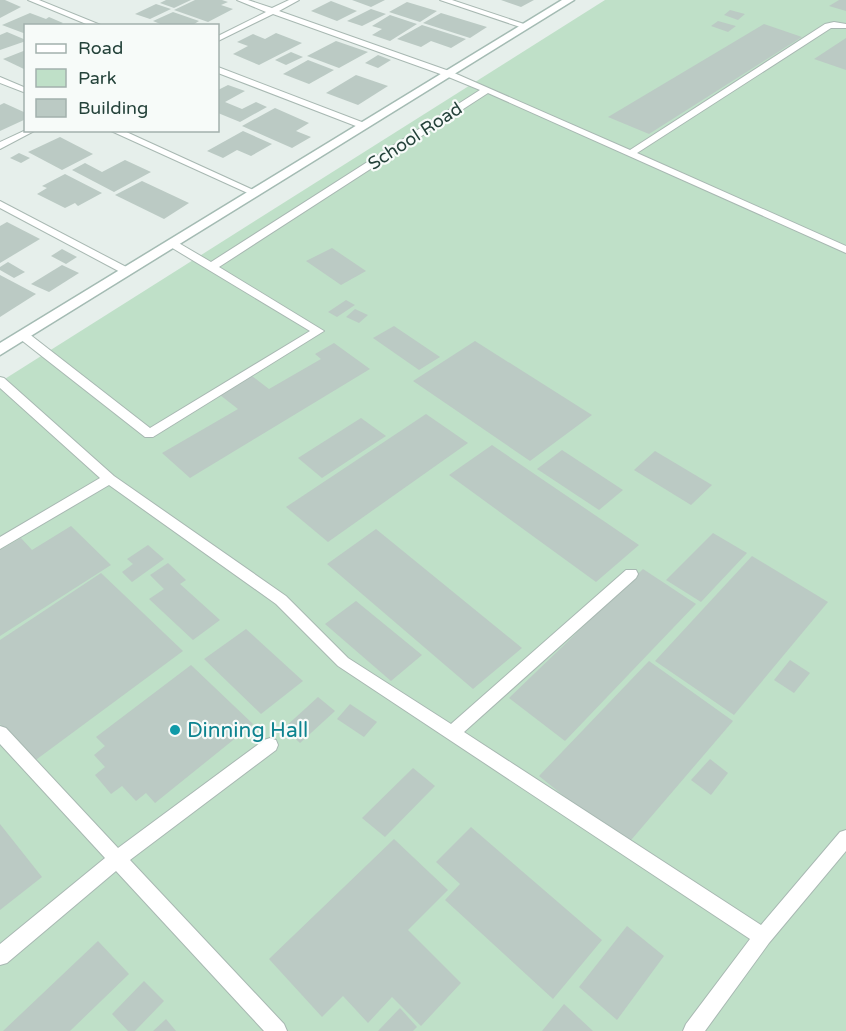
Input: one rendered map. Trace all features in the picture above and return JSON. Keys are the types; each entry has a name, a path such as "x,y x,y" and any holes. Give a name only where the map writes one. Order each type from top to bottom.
{"main road":[{"path":"0,350 569,0"}],"lane":[{"path":"32,0 94,24"},
{"path":"241,0 449,74 846,250"},
{"path":"219,38 295,0"},
{"path":"444,0 526,26"},
{"path":"630,154 828,26 834,24 846,26"},
{"path":"219,70 364,126"},
{"path":"0,80 24,90"},
{"name":"School Road","path":"211,267 487,90"},
{"path":"0,146 28,132"},
{"path":"118,132 255,193"},
{"path":"0,204 128,272"},
{"path":"24,336 149,434 318,331 173,244"},
{"path":"0,381 110,479 281,600 343,662 763,937"},
{"path":"0,544 110,479"},
{"path":"452,733 631,574"},
{"path":"0,733 277,1031"},
{"path":"0,956 117,859 270,745"},
{"path":"693,1031 763,937 846,838"}],"green space":[{"path":"605,0 846,0 846,1031 0,1031 0,382"}],"building":[{"path":"0,0 5,0 21,7 0,18"},
{"path":"166,0 191,0 174,8 160,3"},
{"path":"195,0 222,0 228,2 221,5 233,9 208,22 174,10"},
{"path":"352,0 385,0 371,7"},
{"path":"501,0 534,0 521,7"},
{"path":"839,0 846,0 846,11 829,6"},
{"path":"331,1 357,11 337,21 311,11"},
{"path":"407,2 437,11 420,22 389,12"},
{"path":"156,4 171,9 150,19 135,14"},
{"path":"371,9 386,14 362,26 347,21"},
{"path":"730,10 745,14 738,20 724,15"},
{"path":"173,12 199,21 194,24 160,24 153,21"},
{"path":"30,13 63,23 24,24 24,33 2,25"},
{"path":"441,13 487,27 470,38 423,23"},
{"path":"390,15 417,24 390,41 372,35 382,29 372,26"},
{"path":"718,21 736,26 728,32 711,26"},
{"path":"764,24 802,37 649,134 608,117"},
{"path":"422,25 466,39 451,48 431,41 421,47 397,39"},
{"path":"7,32 24,39 24,42 0,50 0,35"},
{"path":"276,33 302,43 259,65 233,54 248,46 237,42 253,34 265,39"},
{"path":"846,38 846,70 814,59"},
{"path":"336,41 368,52 339,68 307,56"},
{"path":"24,51 24,69 3,59"},
{"path":"291,52 303,57 286,65 275,60"},
{"path":"378,55 391,60 378,68 365,63"},
{"path":"308,60 334,70 309,84 283,74"},
{"path":"356,75 388,86 358,105 326,93"},
{"path":"228,85 245,91 225,102 242,109 256,102 267,107 240,122 219,113 219,90"},
{"path":"4,103 24,112 24,120 0,131 0,105"},
{"path":"275,108 309,123 296,131 311,137 292,148 242,126"},
{"path":"243,131 272,144 251,156 237,150 223,158 207,151"},
{"path":"60,137 93,154 62,170 28,152"},
{"path":"19,153 30,158 21,163 10,158"},
{"path":"125,160 151,172 114,192 72,170 85,163 102,172"},
{"path":"65,174 102,193 78,206 75,203 65,208 37,194 47,188 42,186"},
{"path":"142,181 189,203 164,219 115,195"},
{"path":"7,222 40,239 0,263 0,226"},
{"path":"332,248 366,271 341,285 306,261"},
{"path":"62,249 77,257 66,264 51,256"},
{"path":"8,262 25,272 14,278 0,270 0,267"},
{"path":"62,265 79,273 49,292 31,284"},
{"path":"0,275 36,294 0,317"},
{"path":"346,300 355,305 337,317 328,312"},
{"path":"355,309 368,315 359,323 346,317"},
{"path":"394,326 440,357 419,370 373,338"},
{"path":"475,341 592,415 530,461 413,381"},
{"path":"334,343 370,369 190,478 162,453 238,409 220,395 252,376 269,389 321,359 315,354"},
{"path":"426,414 468,443 328,542 286,507"},
{"path":"361,418 386,436 322,478 298,458"},
{"path":"492,445 639,545 596,582 449,475"},
{"path":"562,450 623,490 599,510 537,469"},
{"path":"655,451 712,485 691,505 634,470"},
{"path":"71,526 111,565 0,636 0,550 21,538 32,550"},
{"path":"376,529 522,648 473,689 327,564"},
{"path":"713,533 747,553 701,602 666,580"},
{"path":"148,545 164,559 132,582 122,572 133,564 127,559"},
{"path":"752,556 828,602 734,715 655,661"},
{"path":"168,563 186,580 180,584 220,620 193,640 149,599 164,589 150,575"},
{"path":"643,569 696,604 565,741 509,698"},
{"path":"101,573 183,651 33,762 0,724 0,640"},
{"path":"356,601 422,655 391,681 325,624"},
{"path":"246,629 303,681 261,714 204,659"},
{"path":"790,660 810,673 794,693 774,680"},
{"path":"649,661 733,721 626,846 539,776"},
{"name":"Dinning Hall","path":"191,665 253,724 155,803 146,793 136,801 122,786 111,794 95,775 105,767 94,755 105,746 96,737"},
{"path":"318,697 335,711 300,743 284,728"},
{"path":"350,704 377,722 364,737 337,719"},
{"path":"710,759 728,773 711,795 691,780"},
{"path":"413,768 435,786 385,837 362,818"},
{"path":"0,824 42,877 0,910"},
{"path":"471,827 602,940 553,999 445,900 460,884 436,862"},
{"path":"394,839 448,890 408,930 461,983 421,1026 392,997 368,1023 343,996 322,1017 269,959"},
{"path":"627,926 664,956 617,1020 579,987"},
{"path":"98,941 129,974 70,1031 3,1031"},
{"path":"144,981 164,1001 135,1031 128,1031 112,1014"},
{"path":"564,1004 593,1031 542,1031"},
{"path":"400,1008 417,1027 413,1031 378,1031"},
{"path":"166,1019 176,1031 153,1031"}],"place":[{"name":"Dinning Hall","path":"175,730"}]}
